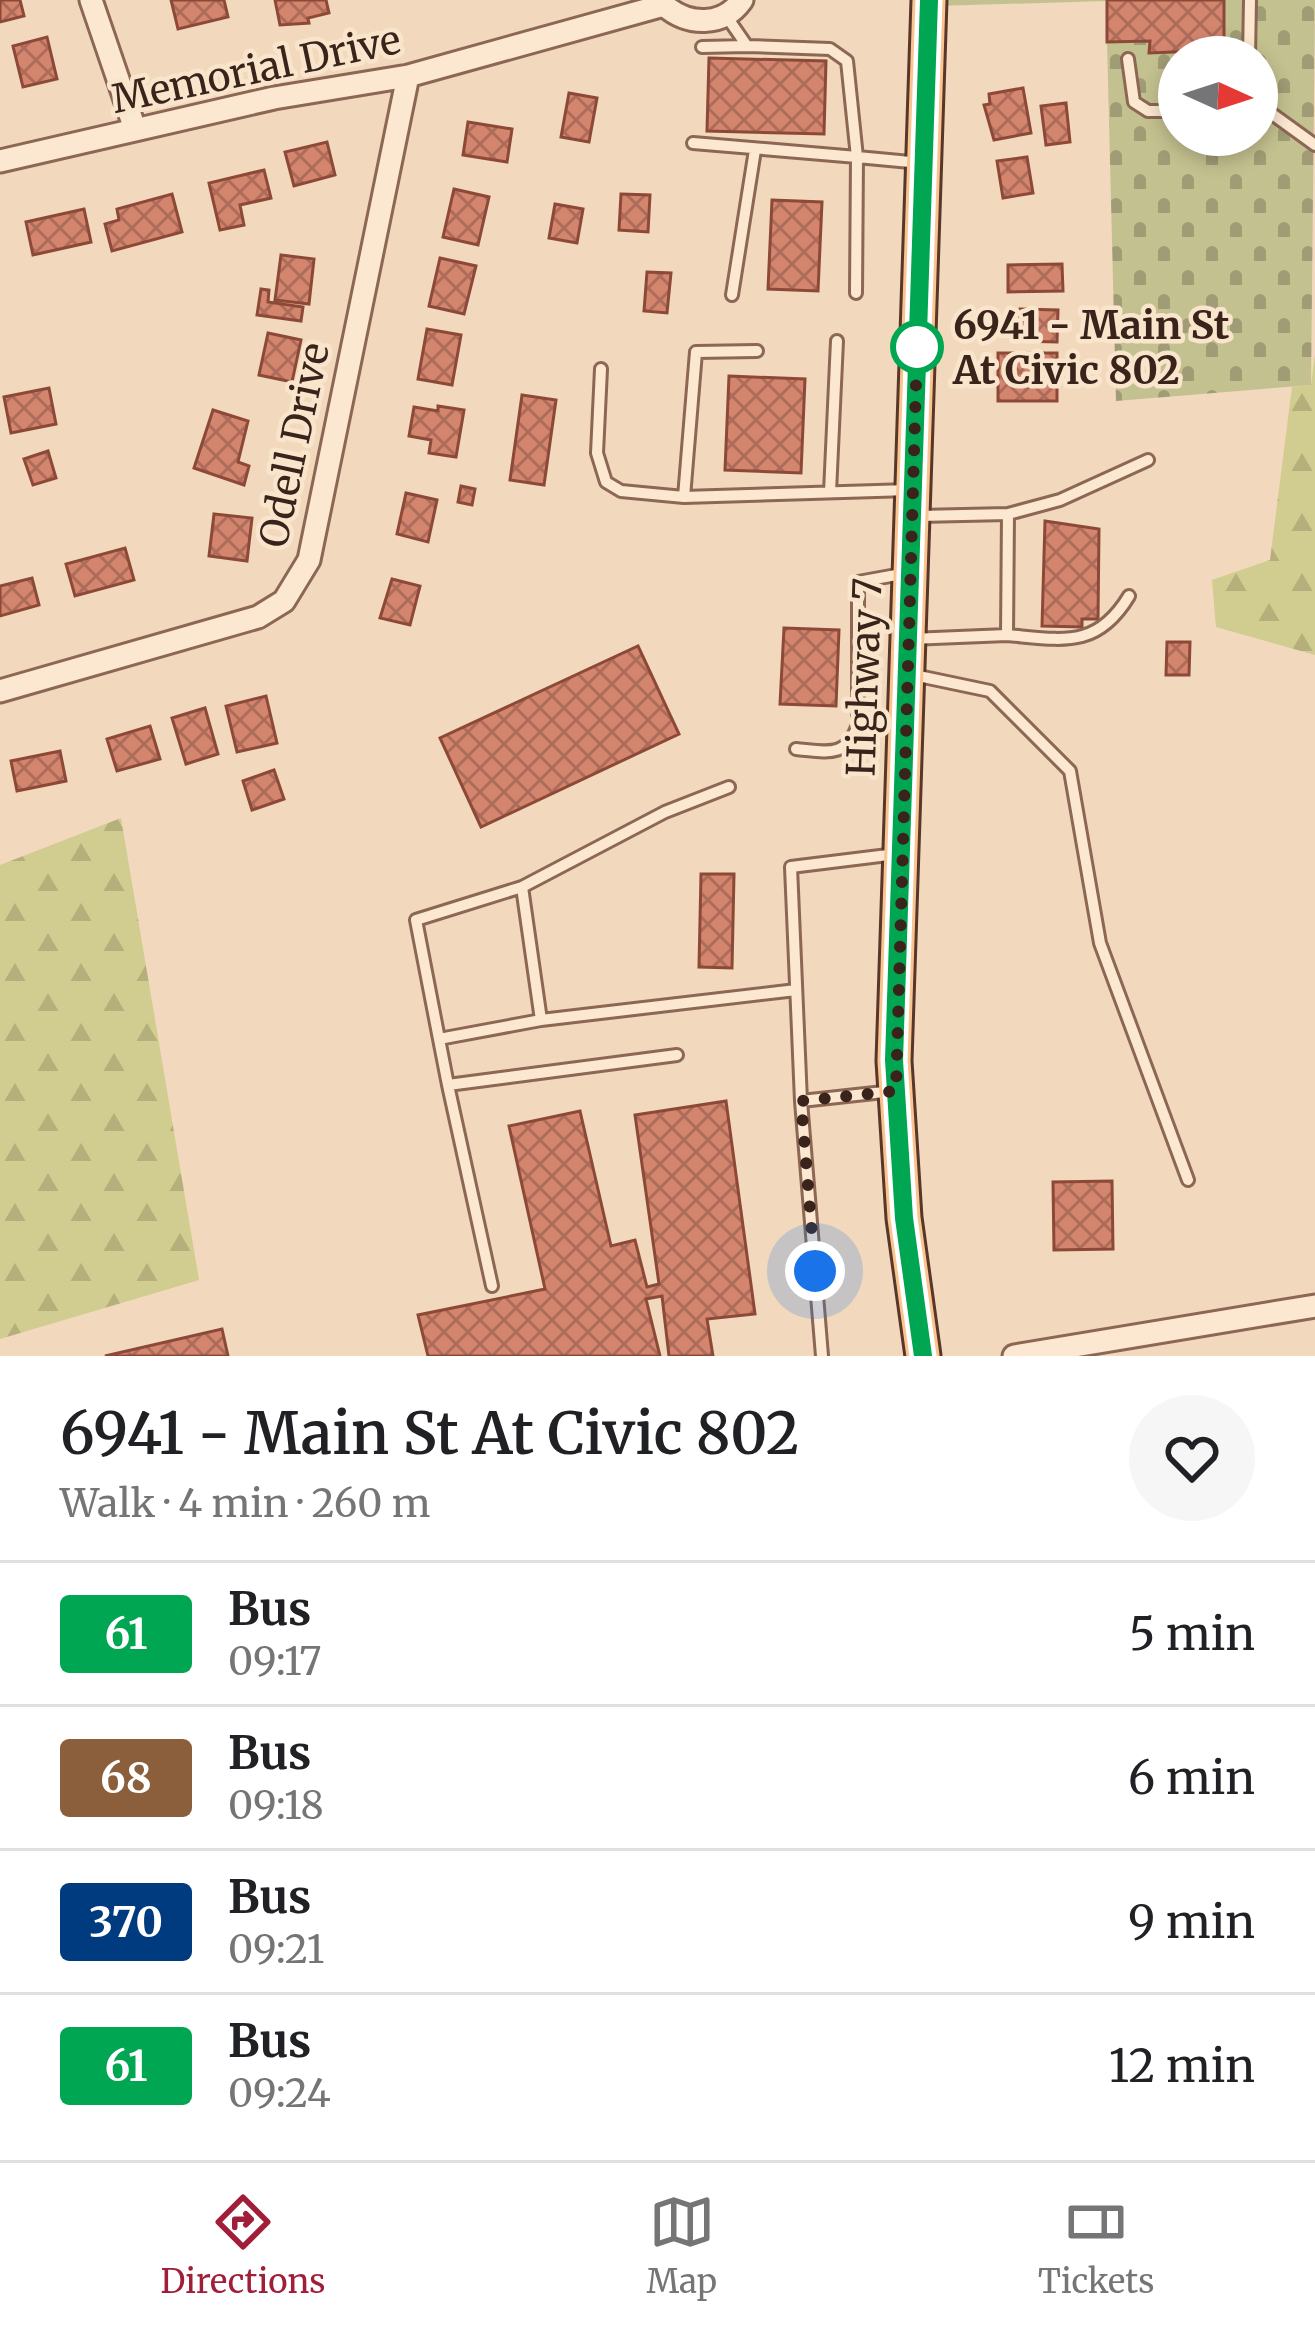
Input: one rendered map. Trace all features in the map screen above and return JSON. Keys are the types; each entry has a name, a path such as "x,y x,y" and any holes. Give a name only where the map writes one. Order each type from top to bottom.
{"main road":[{"name":"Highway 7","path":"923,1356 904,1218 896,1091 899,854 929,0"}],"street":[{"path":"91,0 135,129"},
{"name":"Memorial Drive","path":"0,161 135,129 408,76 665,2 697,20 734,8"},
{"name":"Odell Drive","path":"0,691 258,617 296,588 309,560 408,76"},
{"path":"1014,1356 1315,1306"}],"lane":[{"path":"1249,36 1250,0"},
{"path":"734,8 747,46"},
{"path":"702,47 830,49 847,61 857,157 856,293"},
{"path":"1128,59 1134,102 1158,111"},
{"path":"1278,118 1315,145"},
{"path":"693,143 924,164"},
{"path":"732,295 755,150"},
{"path":"830,492 837,341"},
{"path":"684,497 696,352 757,351"},
{"path":"602,369 597,453 606,482 621,491 684,497 830,492 1007,514 1060,500 1148,460"},
{"path":"1007,514 1007,635"},
{"path":"796,749 837,753 851,745 858,725 858,581 910,572"},
{"path":"906,656 1007,635 1060,639 1090,635 1112,625 1129,596"},
{"path":"906,656 990,691 1070,771 1100,943 1188,1180"},
{"path":"492,1286 416,920 522,887 664,812 729,787"},
{"path":"822,1356 801,1101 791,867 899,854"},
{"path":"522,887 541,1020"},
{"path":"439,1039 541,1020 796,990"},
{"path":"448,1085 677,1055"},
{"path":"801,1101 896,1091"}],"green space":[{"path":"936,0 1315,0 1311,385 1116,401 1106,1 936,6"},
{"path":"1315,354 1315,655 1216,627 1212,580 1270,560 1292,387 1311,385"},
{"path":"121,818 199,1280 0,1339 0,865"}],"building":[{"path":"0,0 20,0 24,16 0,22"},
{"path":"171,0 224,0 228,17 178,29"},
{"path":"275,0 326,0 329,13 308,18 309,23 280,25"},
{"path":"1107,0 1224,0 1224,36 1158,36 1158,53 1149,53 1150,41 1107,42"},
{"path":"47,37 57,79 23,87 13,46"},
{"path":"709,58 826,61 824,134 707,131"},
{"path":"1023,88 1031,133 994,140 984,105 990,104 989,94"},
{"path":"569,93 597,98 589,142 561,137"},
{"path":"1066,103 1070,142 1046,145 1041,106"},
{"path":"468,122 512,129 507,162 463,155"},
{"path":"327,142 335,175 294,186 285,152"},
{"path":"1027,157 1033,193 1003,198 997,161"},
{"path":"264,170 271,198 240,205 244,225 220,230 209,183"},
{"path":"454,189 489,197 478,245 443,237"},
{"path":"172,194 182,232 112,251 105,224 119,220 117,209"},
{"path":"621,194 650,195 648,232 619,230"},
{"path":"772,200 822,202 818,291 768,289"},
{"path":"555,204 583,209 577,243 549,238"},
{"path":"84,209 91,242 33,255 26,222"},
{"path":"281,255 314,259 309,304 275,300"},
{"path":"440,258 476,266 464,314 429,306"},
{"path":"1062,264 1063,291 1008,292 1008,265"},
{"path":"647,272 671,273 667,313 644,311"},
{"path":"261,289 269,290 268,302 303,307 301,321 257,315"},
{"path":"1020,309 1058,310 1057,342 1019,341"},
{"path":"427,329 461,335 452,385 418,379"},
{"path":"268,333 301,340 292,382 259,375"},
{"path":"998,353 1057,353 1057,401 998,401"},
{"path":"729,376 805,379 801,473 725,470"},
{"path":"49,388 56,424 11,433 4,397"},
{"path":"522,395 556,400 544,485 510,480"},
{"path":"438,406 464,410 456,457 429,453 431,440 409,436 414,407 438,411"},
{"path":"213,410 248,421 238,462 249,466 244,485 194,468"},
{"path":"48,451 56,478 33,485 24,459"},
{"path":"461,486 475,489 472,505 458,502"},
{"path":"406,493 437,500 428,542 397,534"},
{"path":"214,514 252,518 247,561 209,556"},
{"path":"1045,521 1099,529 1098,619 1082,619 1082,627 1042,626"},
{"path":"125,548 134,580 75,596 66,564"},
{"path":"32,578 39,605 0,616 0,586"},
{"path":"392,579 420,586 410,625 380,618"},
{"path":"784,628 839,630 836,706 780,704"},
{"path":"1167,642 1190,642 1189,675 1166,675"},
{"path":"638,646 679,734 481,827 440,738"},
{"path":"266,696 277,743 237,752 226,706"},
{"path":"205,708 218,754 186,764 172,718"},
{"path":"150,726 160,759 117,771 107,739"},
{"path":"60,751 66,781 17,791 11,761"},
{"path":"274,770 284,799 252,810 243,781"},
{"path":"701,874 734,874 732,968 699,967"},
{"path":"726,1101 755,1314 707,1319 713,1356 669,1356 662,1296 646,1299 660,1356 428,1356 418,1315 545,1289 509,1126 580,1111 611,1246 635,1240 647,1287 659,1284 635,1115"},
{"path":"1112,1181 1113,1249 1054,1250 1053,1182"},
{"path":"222,1329 228,1356 105,1356"}],"bus line":[{"name":"61","path":"923,1356 904,1218 894,1060 929,0"}],"place":[{"name":"6941 - Main St At Civic 802","path":"917,347"}],"route":[{"path":"815,1271 801,1101 896,1091 899,854 917,347"}]}
